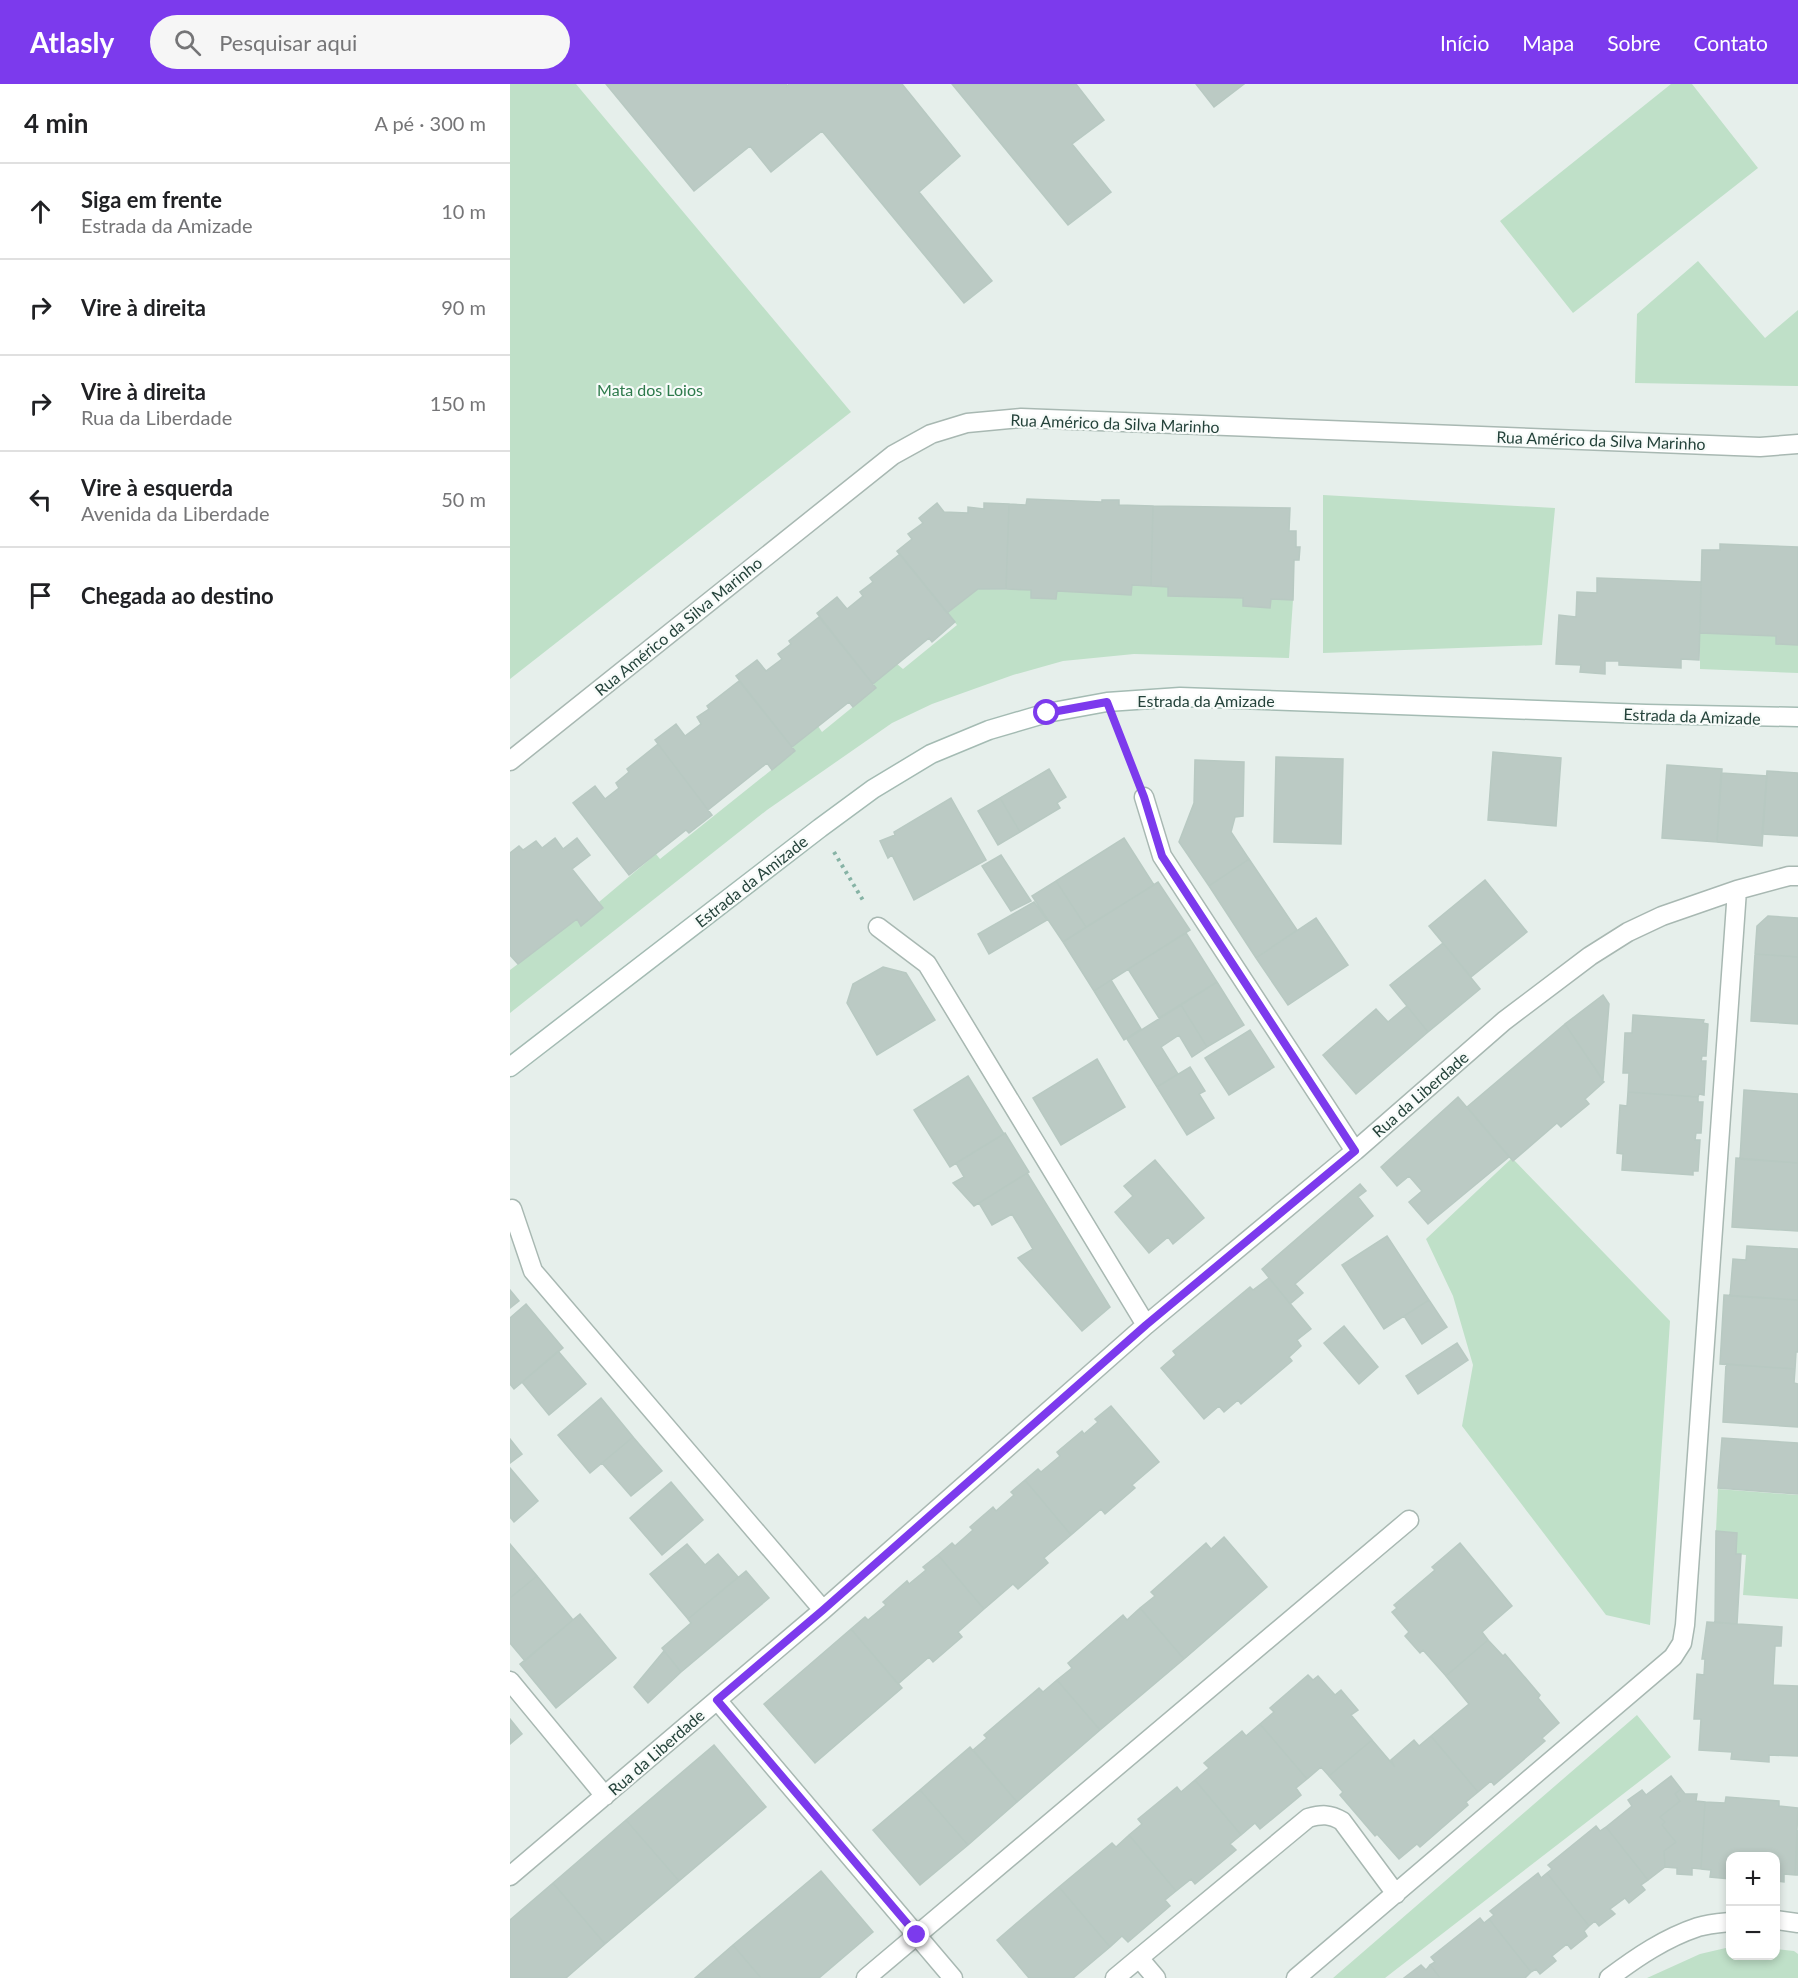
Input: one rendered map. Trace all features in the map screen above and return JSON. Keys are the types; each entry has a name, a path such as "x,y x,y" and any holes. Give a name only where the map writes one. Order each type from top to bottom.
{"street":[{"name":"Rua Américo da Silva Marinho","path":"510,761 893,455 932,434 967,423 1021,418 1760,447 1798,444"},
{"name":"Estrada da Amizade","path":"510,1067 873,789 930,754 989,730 1047,713 1107,702 1180,698 1658,715 1798,717"},
{"path":"1144,797 1162,856 1355,1151"},
{"name":"Rua da Liberdade","path":"510,1876 823,1610 1146,1325 1355,1151 1504,1021 1590,956 1628,932 1662,916 1737,890 1789,876 1798,876"},
{"path":"1296,1978 1673,1657 1682,1643 1737,890"},
{"path":"878,927 927,964 1146,1325"},
{"path":"512,1209 533,1271 823,1610"},
{"path":"866,1978 1408,1521"},
{"path":"510,1681 605,1796"},
{"path":"717,1700 953,1978"},
{"path":"1115,1978 1308,1818 1322,1814 1332,1815 1342,1821 1396,1894"},
{"path":"1780,1921 1798,1923"},
{"path":"1609,1978 1644,1952 1668,1940 1699,1926 1726,1923"},
{"path":"1139,1958 1155,1978"}],"path":[{"path":"1107,702 1144,797"},
{"path":"820,828 878,927"}],"green space":[{"name":"Mata dos Loios","path":"510,84 576,84 851,412 510,679"},
{"path":"1671,84 1692,84 1758,168 1573,313 1500,221"},
{"path":"1698,261 1765,338 1798,310 1798,386 1635,383 1637,314"},
{"path":"1323,495 1555,508 1542,645 1323,653"},
{"path":"1132,585 1168,587 1168,596 1243,598 1243,606 1270,608 1271,599 1293,600 1289,658 1134,654 1063,661 1013,675 932,704 892,723 767,810 510,1013 510,970 577,919 581,926 603,908 599,902 656,854 660,859 795,751 792,747 818,726 822,732 876,688 873,684 897,664 903,669 957,625 947,613 978,589 1031,590 1031,598 1055,599 1057,591 1130,595"},
{"path":"1700,633 1776,636 1776,644 1798,645 1798,673 1700,669"},
{"path":"1512,1158 1670,1321 1650,1625 1606,1615 1462,1426 1473,1365 1453,1296 1426,1239"},
{"path":"1718,1489 1798,1495 1798,1599 1743,1595 1746,1555 1736,1554 1737,1533 1716,1531"},
{"path":"1637,1715 1671,1757 1385,1978 1333,1978"},
{"path":"1726,1948 1726,1960 1780,1960 1780,1949 1794,1951 1798,1954 1798,1978 1647,1978 1700,1954"}],"building":[{"path":"606,84 786,84 787,86 789,84 902,84 960,156 919,192 992,281 964,303 822,131 771,172 750,146 694,191"},
{"path":"952,84 1076,84 1104,120 1072,144 1111,192 1068,225"},
{"path":"1196,84 1244,84 1214,107"},
{"path":"1027,499 1102,502 1102,500 1119,500 1119,505 1153,506 1151,586 1132,585 1131,595 1057,591 1056,599 1031,598 1031,590 1006,589 1009,504 1026,505"},
{"path":"937,503 944,512 968,513 968,507 984,509 984,503 1009,504 1006,589 978,589 947,613 897,551 912,539 908,534 923,523 919,518"},
{"path":"1153,506 1290,508 1289,531 1296,531 1296,547 1300,547 1299,560 1294,560 1293,600 1271,599 1270,608 1243,606 1243,598 1168,596 1168,587 1151,586"},
{"path":"1720,544 1798,547 1798,645 1776,644 1776,636 1700,633 1702,550 1720,550"},
{"path":"900,554 955,622 932,642 929,638 873,684 817,613 837,597 847,609 863,596 860,592 873,582 870,578"},
{"path":"1597,578 1701,582 1699,660 1681,659 1681,668 1619,665 1619,661 1605,661 1605,674 1580,672 1581,665 1556,664 1559,615 1576,617 1577,592 1597,593"},
{"path":"819,617 876,688 853,707 849,702 792,747 736,676 757,660 766,671 782,659 778,654 791,644 789,641"},
{"path":"739,681 795,751 772,770 767,763 708,810 655,740 676,724 685,736 701,724 697,717 709,709 707,706"},
{"path":"658,744 712,815 689,833 686,830 629,875 573,803 595,786 605,799 619,788 616,783 629,772 627,769"},
{"path":"1493,752 1561,758 1556,826 1488,820"},
{"path":"1276,757 1343,759 1341,844 1274,842"},
{"path":"1195,760 1244,762 1243,816 1235,817 1231,832 1249,859 1209,886 1179,842 1194,803"},
{"path":"1667,765 1722,769 1717,842 1662,838"},
{"path":"1049,769 1066,797 1057,803 1060,808 1020,832 1000,798"},
{"path":"1767,771 1798,773 1798,836 1762,834"},
{"path":"1721,773 1767,776 1762,846 1717,842"},
{"path":"951,798 986,860 914,900 892,855 888,858 880,841 895,835 894,832"},
{"path":"1000,798 1020,832 998,845 978,811"},
{"path":"555,838 563,849 577,838 590,855 572,869 603,908 581,926 577,919 518,964 510,955 510,853 519,846 523,850 536,841 542,848"},
{"path":"1124,838 1154,885 1086,927 1056,881"},
{"path":"1001,855 1031,901 1011,911 982,866"},
{"path":"1249,859 1297,930 1256,958 1209,886"},
{"path":"1485,880 1527,932 1471,977 1429,926"},
{"path":"1056,881 1086,927 1063,942 1032,896"},
{"path":"1158,882 1190,930 1094,991 1063,942"},
{"path":"1034,902 1047,920 989,954 978,934"},
{"path":"1768,916 1798,918 1798,957 1755,954 1757,926"},
{"path":"1316,918 1348,965 1288,1005 1256,958"},
{"path":"1186,933 1217,982 1159,1018 1128,969"},
{"path":"1443,943 1480,989 1428,1032 1390,985"},
{"path":"1755,954 1798,957 1798,1024 1751,1021"},
{"path":"883,967 906,973 935,1020 877,1055 847,1003 853,984"},
{"path":"1111,980 1141,1029 1124,1040 1094,991"},
{"path":"1217,982 1244,1025 1207,1047 1181,1005"},
{"path":"1603,995 1609,1004 1603,1080 1565,1024"},
{"path":"1181,1005 1207,1047 1192,1057 1179,1035 1161,1047 1178,1074 1157,1087 1127,1039"},
{"path":"1407,1006 1428,1032 1356,1094 1323,1055 1376,1009 1388,1022"},
{"path":"1633,1015 1704,1020 1703,1023 1708,1024 1706,1056 1702,1056 1701,1061 1706,1061 1704,1095 1699,1094 1698,1097 1628,1092 1629,1073 1623,1073 1625,1033 1632,1033"},
{"path":"1565,1024 1604,1082 1585,1099 1589,1104 1561,1127 1557,1123 1513,1161 1467,1107"},
{"path":"1250,1030 1274,1067 1229,1095 1205,1058"},
{"path":"1097,1059 1125,1107 1061,1145 1033,1098"},
{"path":"1190,1067 1205,1091 1199,1094 1214,1118 1187,1135 1157,1087"},
{"path":"968,1076 1004,1134 950,1167 914,1110"},
{"path":"1744,1090 1798,1094 1798,1163 1740,1159"},
{"path":"1628,1092 1698,1097 1698,1102 1703,1102 1701,1133 1696,1133 1695,1140 1700,1140 1698,1171 1693,1171 1693,1175 1622,1170 1623,1154 1617,1153 1620,1105 1627,1106"},
{"path":"1458,1097 1509,1157 1428,1224 1409,1202 1422,1191 1409,1176 1397,1186 1381,1167"},
{"path":"1005,1133 1029,1172 974,1206 953,1183 964,1177 956,1163"},
{"path":"1736,1158 1798,1163 1798,1231 1732,1227"},
{"path":"1155,1160 1204,1218 1173,1244 1168,1237 1149,1253 1115,1212 1133,1196 1124,1186"},
{"path":"1027,1173 1110,1307 1082,1331 1018,1258 1033,1249 1012,1214 992,1225 979,1203"},
{"path":"1360,1184 1366,1191 1358,1197 1373,1216 1295,1284 1303,1293 1290,1304 1262,1269"},
{"path":"1387,1236 1429,1300 1384,1329 1342,1265"},
{"path":"1747,1246 1798,1249 1798,1300 1730,1296 1733,1259 1746,1260"},
{"path":"1269,1278 1311,1329 1297,1340 1301,1346 1289,1357 1292,1361 1241,1404 1238,1400 1224,1412 1219,1406 1204,1419 1161,1368 1176,1355 1173,1351 1250,1287 1253,1290"},
{"path":"510,1290 519,1301 510,1308"},
{"path":"1724,1295 1798,1300 1798,1352 1796,1352 1795,1369 1720,1364"},
{"path":"1429,1300 1447,1327 1422,1344 1404,1316"},
{"path":"526,1304 563,1348 514,1389 510,1384 510,1318"},
{"path":"1344,1326 1378,1367 1359,1384 1324,1343"},
{"path":"1457,1343 1468,1360 1418,1394 1406,1376"},
{"path":"558,1351 586,1384 549,1415 522,1382"},
{"path":"1726,1364 1795,1369 1794,1383 1798,1384 1798,1427 1723,1422"},
{"path":"601,1398 633,1437 590,1473 558,1435"},
{"path":"1111,1406 1159,1462 1132,1485 1135,1488 1105,1514 1101,1509 1071,1535 1025,1480 1038,1469 1041,1472 1060,1456 1057,1452 1082,1431 1084,1434 1098,1422 1095,1419"},
{"path":"633,1437 662,1471 631,1496 602,1463"},
{"path":"1722,1438 1798,1443 1798,1494 1718,1488"},
{"path":"510,1439 522,1454 510,1463"},
{"path":"510,1468 538,1501 514,1522 510,1517"},
{"path":"1025,1480 1071,1535 1044,1558 1048,1563 1018,1589 1013,1584 984,1609 938,1555 952,1543 955,1546 973,1530 970,1527 993,1507 996,1511 1014,1495 1011,1492"},
{"path":"671,1482 703,1520 662,1555 630,1518"},
{"path":"1716,1531 1737,1533 1736,1554 1741,1554 1737,1624 1715,1622"},
{"path":"1224,1537 1267,1587 1184,1659 1140,1608 1155,1596 1151,1592 1206,1543 1211,1549"},
{"path":"1460,1543 1512,1606 1482,1632 1488,1640 1446,1676 1423,1650 1420,1653 1405,1636 1409,1632 1392,1612 1397,1608 1394,1605 1435,1570 1432,1567"},
{"path":"510,1544 537,1576 510,1598"},
{"path":"687,1544 705,1565 718,1554 738,1577 688,1619 650,1574"},
{"path":"938,1555 984,1609 958,1632 962,1637 933,1662 929,1657 898,1684 851,1629 865,1617 868,1620 886,1605 883,1602 907,1581 909,1584 926,1570 923,1567"},
{"path":"746,1571 769,1598 681,1672 662,1648 691,1623 688,1619"},
{"path":"537,1576 573,1620 525,1661 510,1643 510,1598"},
{"path":"1140,1608 1184,1659 1100,1730 1057,1680 1072,1668 1068,1663 1123,1615 1127,1620"},
{"path":"580,1614 616,1658 556,1708 520,1664"},
{"path":"1707,1622 1782,1627 1781,1646 1775,1646 1773,1685 1798,1686 1798,1756 1769,1755 1769,1762 1731,1759 1732,1752 1699,1750 1701,1719 1694,1719 1697,1674 1704,1675 1705,1659 1702,1659"},
{"path":"851,1629 902,1688 815,1763 764,1704"},
{"path":"1488,1640 1503,1656 1505,1654 1540,1695 1538,1698 1559,1723 1542,1738 1545,1741 1494,1785 1491,1781 1478,1792 1431,1736 1469,1704 1446,1676"},
{"path":"664,1651 681,1672 648,1703 634,1687"},
{"path":"1308,1675 1313,1680 1318,1676 1335,1695 1341,1690 1358,1710 1351,1715 1372,1740 1329,1776 1321,1767 1307,1779 1260,1724 1274,1712 1270,1708"},
{"path":"1057,1680 1100,1730 1017,1802 973,1750 987,1738 984,1735 1039,1688 1043,1692"},
{"path":"510,1719 522,1734 510,1744"},
{"path":"1260,1724 1307,1779 1296,1788 1301,1795 1260,1829 1255,1823 1241,1835 1195,1780 1209,1768 1204,1763 1242,1731 1246,1736"},
{"path":"1431,1736 1478,1792 1466,1802 1468,1805 1420,1847 1417,1844 1399,1859 1377,1834 1375,1836 1340,1795 1343,1792 1329,1776 1372,1740 1395,1767 1391,1760 1414,1740 1419,1746"},
{"path":"714,1745 766,1807 679,1881 626,1820"},
{"path":"970,1747 1017,1802 968,1845 920,1790"},
{"path":"1671,1776 1681,1789 1675,1794 1680,1801 1660,1817 1665,1822 1662,1825 1676,1842 1664,1851 1665,1867 1648,1880 1606,1827 1632,1806 1628,1800 1642,1790 1646,1795"},
{"path":"1195,1780 1241,1835 1230,1844 1236,1850 1195,1884 1191,1879 1176,1891 1129,1835 1142,1824 1138,1819 1177,1787 1181,1792"},
{"path":"1681,1789 1685,1794 1697,1794 1696,1801 1705,1802 1701,1869 1692,1868 1692,1875 1677,1874 1677,1868 1665,1867 1664,1851 1676,1842 1662,1825 1665,1822 1660,1817 1680,1801 1675,1794"},
{"path":"920,1790 968,1845 920,1885 873,1830"},
{"path":"1726,1797 1779,1801 1779,1806 1798,1808 1795,1875 1784,1874 1784,1882 1780,1882 1780,1852 1726,1852 1726,1879 1710,1877 1711,1870 1701,1869 1705,1802 1725,1803"},
{"path":"626,1820 679,1881 605,1944 553,1883"},
{"path":"1596,1826 1600,1831 1606,1827 1648,1880 1641,1885 1645,1890 1629,1903 1625,1898 1610,1909 1615,1914 1599,1926 1595,1921 1589,1926 1547,1873 1552,1869 1548,1865"},
{"path":"1798,1830 1798,1875 1795,1875"},
{"path":"1129,1835 1176,1891 1165,1900 1170,1906 1128,1942 1122,1936 1110,1947 1059,1887 1112,1843 1116,1847"},
{"path":"821,1871 873,1932 819,1978 761,1978 733,1945"},
{"path":"1538,1873 1541,1878 1547,1873 1589,1926 1584,1931 1587,1936 1571,1949 1567,1944 1552,1956 1556,1961 1540,1974 1536,1969 1531,1972 1489,1919 1494,1915 1490,1911"},
{"path":"553,1883 605,1944 566,1978 510,1978 510,1920"},
{"path":"1059,1887 1110,1947 1073,1978 1029,1978 997,1940"},
{"path":"1480,1918 1484,1923 1489,1919 1531,1972 1525,1978 1440,1978 1430,1965 1435,1962 1431,1957"},
{"path":"733,1945 761,1978 695,1978"},
{"path":"1421,1965 1426,1970 1430,1965 1440,1978 1404,1978"}],"route":[{"path":"917,1935 717,1700 823,1610 1146,1325 1355,1151 1162,856 1144,797 1107,702 1047,713"}]}
